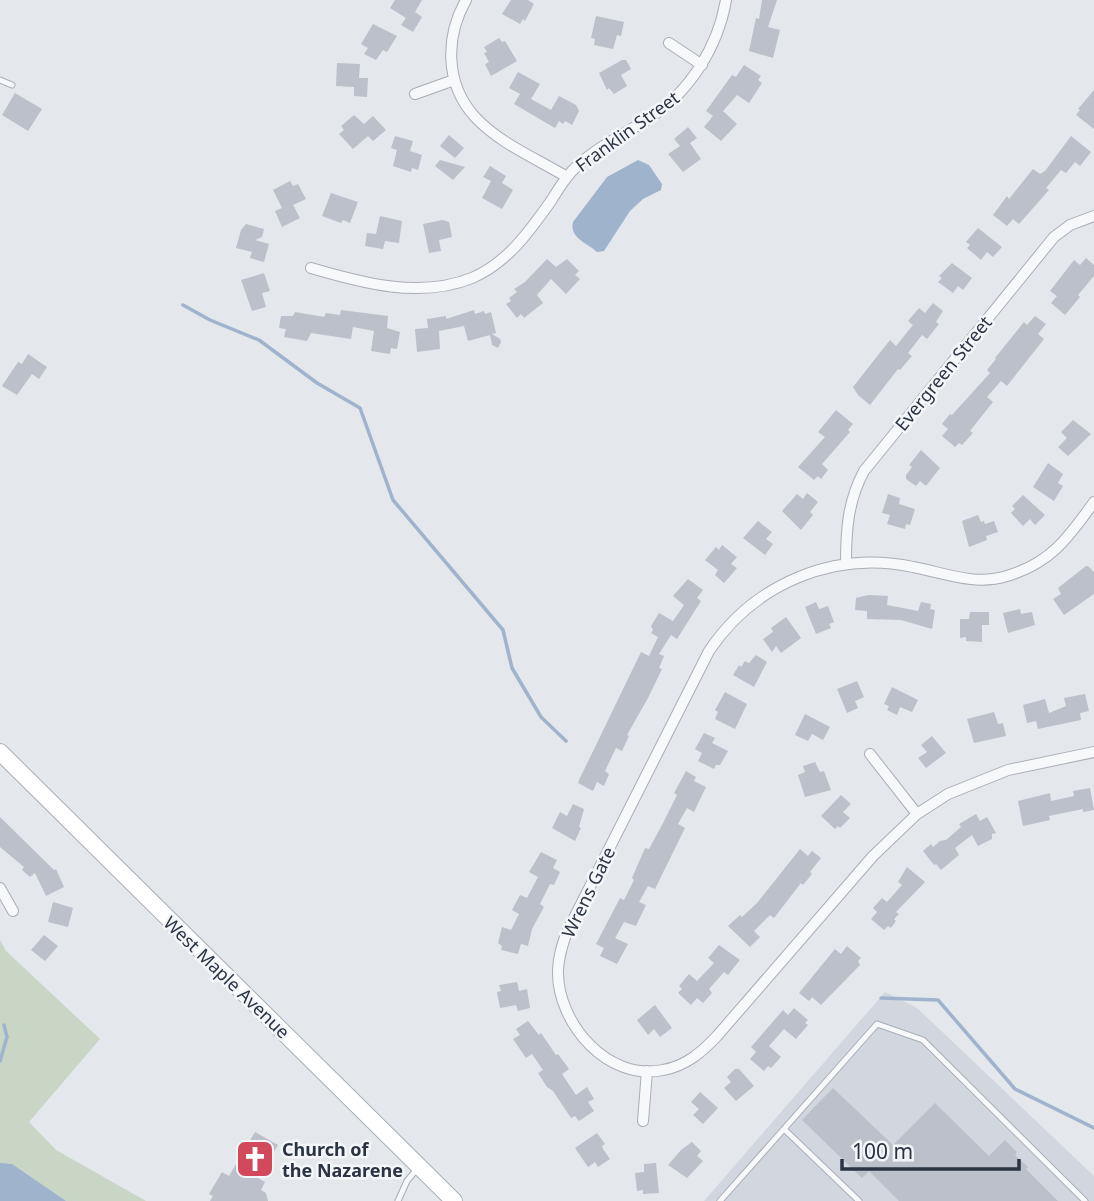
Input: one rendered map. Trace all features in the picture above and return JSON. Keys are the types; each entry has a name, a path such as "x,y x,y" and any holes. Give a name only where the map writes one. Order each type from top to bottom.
{"main road":[{"name":"West Maple Avenue","path":"0,752 454,1201"}],"street":[{"path":"466,0 456,17 451,37 454,80 475,116 488,128 567,177"},
{"name":"Franklin Street","path":"311,268 398,287 427,289 472,278 497,264 516,248 567,177 587,157 652,117 690,83 702,65 723,20 726,0"},
{"path":"669,43 702,65"},
{"path":"415,94 454,80"},
{"name":"Evergreen Street","path":"846,563 849,509 864,471 1054,237 1070,225 1094,216"},
{"name":"Wrens Gate","path":"1094,502 1069,537 1051,555 1005,577 968,579 889,563 846,563 820,569 772,589 746,607 718,637 709,651 566,934 561,951 559,982 566,1009 577,1030 594,1049 610,1061 633,1070 660,1071 676,1067 706,1048 873,856 916,814 948,794 1008,770 1094,752"},
{"path":"870,754 916,814"},
{"path":"0,888 13,911"},
{"path":"643,1121 647,1071"}],"lane":[{"path":"0,80 12,85"},
{"path":"720,1201 877,1024 923,1040 1085,1201"},
{"path":"784,1129 859,1201"},
{"path":"398,1201 407,1181 419,1167"}],"shaded area":[{"path":"885,992 917,1008 1094,1176 1094,1201 704,1201"}],"green space":[{"path":"0,940 6,951 100,1039 29,1122 56,1150 146,1201 0,1201"}],"water":[{"path":"638,160 649,165 662,184 661,190 643,199 630,211 604,251 597,252 576,236 572,228 573,222 607,177"},
{"path":"0,1163 12,1164 66,1201 0,1201"}],"building":[{"path":"395,0 422,0 415,12 422,17 413,32 401,25 406,18 390,8"},
{"path":"511,0 528,0 534,4 525,21 523,19 520,24 502,14"},
{"path":"762,0 777,0 768,27 780,30 773,58 749,51"},
{"path":"596,16 624,22 621,36 617,35 613,49 594,45 595,39 591,38"},
{"path":"373,24 397,36 387,52 383,50 376,60 364,54 368,48 361,44"},
{"path":"499,38 502,42 505,41 517,61 491,76 485,64 489,62 484,47"},
{"path":"626,60 631,69 621,75 627,86 614,94 609,88 607,90 599,73"},
{"path":"337,63 360,64 359,78 368,78 367,97 354,96 354,87 336,86"},
{"path":"744,65 761,76 758,80 762,83 749,103 737,95 723,111 737,124 721,141 704,127 713,116 706,111 732,75 736,77"},
{"path":"518,72 540,84 531,99 551,110 559,96 576,105 579,111 572,125 559,121 555,128 514,104 520,94 509,88"},
{"path":"1094,90 1094,129 1076,115"},
{"path":"15,93 42,109 28,131 2,115"},
{"path":"354,115 364,124 373,116 386,130 373,141 368,136 353,149 339,134 344,130 341,126"},
{"path":"688,127 697,138 690,143 701,159 683,172 668,154 680,146 674,139"},
{"path":"449,135 464,148 455,158 440,146"},
{"path":"395,136 413,141 410,151 422,155 418,170 412,168 411,172 393,166 397,150 391,148"},
{"path":"1071,136 1091,152 1080,166 1075,162 1066,173 1061,170 1046,188 1049,190 1019,224 1013,219 1007,226 993,215 1033,169 1040,174 1045,171"},
{"path":"440,160 465,167 453,180 435,166"},
{"path":"490,166 506,176 502,183 513,190 502,209 482,198 491,181 483,177"},
{"path":"290,181 293,186 298,184 306,199 293,205 300,218 282,227 275,211 282,208 273,190"},
{"path":"331,193 358,202 350,223 343,220 341,223 322,216"},
{"path":"380,216 402,221 399,243 385,241 383,249 365,246 367,233 376,234"},
{"path":"442,220 449,222 452,237 439,240 441,251 429,253 423,224"},
{"path":"246,224 264,229 262,237 255,240 269,244 264,262 250,258 252,252 236,248 241,230"},
{"path":"978,228 1002,247 993,257 987,252 981,260 967,248 970,245 966,242"},
{"path":"1086,258 1094,265 1094,276 1065,315 1051,303 1057,296 1050,291 1074,260 1080,265"},
{"path":"547,259 556,267 567,259 579,271 575,275 580,279 566,294 551,279 537,295 543,303 524,318 521,314 517,318 506,304 511,301 509,298 517,292 514,289 525,282"},
{"path":"952,263 972,278 963,290 958,286 953,293 938,282 942,278 939,276"},
{"path":"264,273 270,291 262,293 266,307 252,311 241,280"},
{"path":"933,303 943,311 936,322 939,324 927,339 922,335 908,353 912,356 898,369 870,405 853,387 890,340 896,346 913,325 908,321 919,308 925,313"},
{"path":"341,310 388,316 387,328 400,332 397,349 391,348 390,354 371,351 374,331 353,327 351,339 311,333 307,341 284,337 286,329 279,328 281,316 293,316 295,312 324,317 326,313 340,315"},
{"path":"474,310 475,314 491,312 496,333 492,334 501,342 498,348 492,345 490,335 468,341 464,326 439,331 440,349 417,352 415,329 428,328 427,319 446,316 446,319"},
{"path":"1035,316 1046,324 1038,334 1044,339 1007,386 1001,381 987,397 993,402 970,431 973,433 962,445 959,443 955,447 942,436 948,429 942,424 990,373 987,370 995,358 1024,322 1027,325"},
{"path":"28,354 47,367 39,379 32,374 17,395 2,386 18,362 22,364"},
{"path":"836,410 853,424 848,430 850,432 822,464 828,470 821,479 818,476 814,480 798,467 825,437 818,432"},
{"path":"1073,420 1091,434 1068,456 1058,447 1067,438 1061,432"},
{"path":"921,450 940,468 926,486 920,481 916,486 906,479 906,475 912,467 909,465"},
{"path":"1048,463 1063,474 1058,483 1063,486 1054,501 1033,487"},
{"path":"807,493 818,502 810,512 813,515 801,530 782,511 797,494 803,499"},
{"path":"888,494 900,498 899,504 915,509 910,525 906,524 905,529 887,524 890,515 882,513"},
{"path":"1023,495 1045,515 1035,525 1030,519 1023,526 1011,513 1015,509 1012,506"},
{"path":"978,515 985,524 994,521 998,532 969,547 962,521"},
{"path":"758,521 772,532 766,539 773,544 765,555 743,538"},
{"path":"722,545 737,557 731,564 737,568 724,583 715,575 718,570 705,560 716,547 719,550"},
{"path":"1086,566 1094,572 1094,594 1064,615 1053,599 1061,594 1058,588"},
{"path":"688,579 703,590 697,598 701,601 677,639 671,635 659,654 664,656 659,668 662,669 627,735 629,736 622,751 616,748 605,771 609,774 604,786 597,782 593,791 578,783 580,778 641,652 649,656 658,637 651,633 651,626 659,613 673,621 684,605 673,596"},
{"path":"868,595 888,596 887,605 918,611 921,602 931,604 930,609 935,610 932,629 901,620 867,619 867,611 855,610 856,598"},
{"path":"816,602 819,609 828,606 834,622 829,624 831,628 816,634 805,607"},
{"path":"1020,609 1021,614 1032,612 1035,625 1008,633 1003,613"},
{"path":"970,612 989,612 989,625 982,625 982,642 960,638 960,619 969,619"},
{"path":"786,617 801,638 781,653 776,646 772,652 763,639 773,632 771,628"},
{"path":"756,655 767,662 754,687 733,675 739,665 741,667 745,661 749,663"},
{"path":"857,681 864,697 855,701 858,708 847,713 837,689"},
{"path":"892,687 918,700 912,712 900,707 897,715 887,710 889,706 884,704"},
{"path":"725,692 747,704 735,729 715,719 718,712 715,710"},
{"path":"1085,694 1089,711 1080,713 1081,720 1038,729 1036,721 1027,723 1023,705 1045,699 1049,713 1066,706 1064,698"},
{"path":"994,712 998,724 1003,723 1006,736 974,743 967,719"},
{"path":"805,714 830,727 823,740 812,734 808,741 795,735"},
{"path":"704,733 715,738 712,743 728,751 720,765 716,765 714,769 698,761 702,753 695,749"},
{"path":"932,736 946,753 926,768 918,758 927,752 921,745"},
{"path":"815,762 820,772 824,771 831,790 805,797 798,775 805,772 803,766"},
{"path":"686,771 696,777 694,781 706,787 694,812 687,808 678,824 685,828 655,889 648,886 639,902 646,905 636,926 624,922 615,938 628,944 617,964 600,956 604,948 596,944 620,898 624,900 645,848 649,849 663,823"},
{"path":"1090,788 1094,810 1083,812 1083,809 1049,816 1050,820 1023,826 1018,801 1050,793 1051,801 1074,796 1073,791"},
{"path":"841,795 851,804 843,812 850,818 840,828 838,826 835,829 821,816"},
{"path":"573,804 584,809 579,827 581,828 575,841 552,828 560,812 567,816"},
{"path":"976,814 980,821 987,817 996,833 992,834 992,839 978,846 972,835 955,848 959,855 941,870 934,865 923,851 931,844 933,847 946,840 961,827 959,824"},
{"path":"0,817 56,869 64,887 46,896 35,873 30,877 22,870 24,867 0,847"},
{"path":"800,849 808,856 812,851 821,858 810,872 812,874 803,885 801,883 774,918 770,915 754,931 760,937 750,947 728,926 757,903"},
{"path":"541,852 557,860 553,868 560,872 554,885 550,884 540,904 544,907 532,929 528,946 521,944 518,954 501,950 502,946 498,943 502,927 511,930 519,914 512,910 520,895 527,898 538,877 529,872"},
{"path":"907,867 925,882 896,912 899,914 891,928 888,926 884,930 871,919 877,912 873,908 882,898 887,902 902,885 898,882"},
{"path":"53,902 73,908 68,927 48,922"},
{"path":"44,935 58,946 45,961 31,950"},
{"path":"719,945 740,960 728,975 724,972 709,989 712,993 703,1003 697,998 691,1005 678,993 682,989 679,986 689,974 697,981 714,963 708,958"},
{"path":"847,946 861,958 858,961 860,965 821,1005 812,997 809,1001 799,993 835,949 841,954"},
{"path":"517,982 519,991 527,989 530,1008 518,1011 516,1005 500,1008 497,992 501,991 499,985"},
{"path":"655,1005 672,1028 660,1037 654,1029 648,1035 637,1020"},
{"path":"794,1008 808,1020 805,1023 808,1025 796,1039 784,1029 769,1046 781,1057 771,1068 768,1066 764,1071 750,1059 756,1052 751,1047 783,1010 788,1015"},
{"path":"528,1021 569,1069 562,1074 576,1095 587,1087 594,1099 588,1102 594,1111 579,1121 575,1116 571,1118 553,1091 547,1087 538,1073 543,1070 532,1054 526,1058 513,1039 520,1035 516,1029"},
{"path":"735,1069 739,1069 754,1086 736,1101 724,1088 731,1082 727,1077"},
{"path":"833,1088 893,1145 935,1103 989,1156 1005,1140 1017,1152 1015,1155 1028,1167 1026,1169 1058,1201 899,1201 869,1171 862,1178 802,1120"},
{"path":"700,1092 718,1108 703,1124 693,1115 699,1109 691,1102"},
{"name":"Church of the Nazarene","path":"255,1132 278,1145 258,1178 265,1182 261,1190 266,1193 268,1201 210,1201 213,1196 209,1194 222,1172 229,1176"},
{"path":"597,1133 605,1144 603,1149 610,1159 598,1167 595,1162 588,1167 575,1148"},
{"path":"692,1142 701,1151 697,1156 703,1161 687,1178 668,1165"},
{"path":"656,1163 659,1193 643,1194 643,1190 637,1191 635,1173 644,1172 644,1164"}],"waterway":[{"path":"183,305 210,320 259,340 317,383 360,408 393,500 503,630 512,668 541,717 566,741"},
{"path":"881,998 938,1000 1015,1089 1094,1128"},
{"path":"0,1061 7,1037 4,1025"}],"place":[{"name":"Church of the Nazarene","path":"255,1159"}]}
